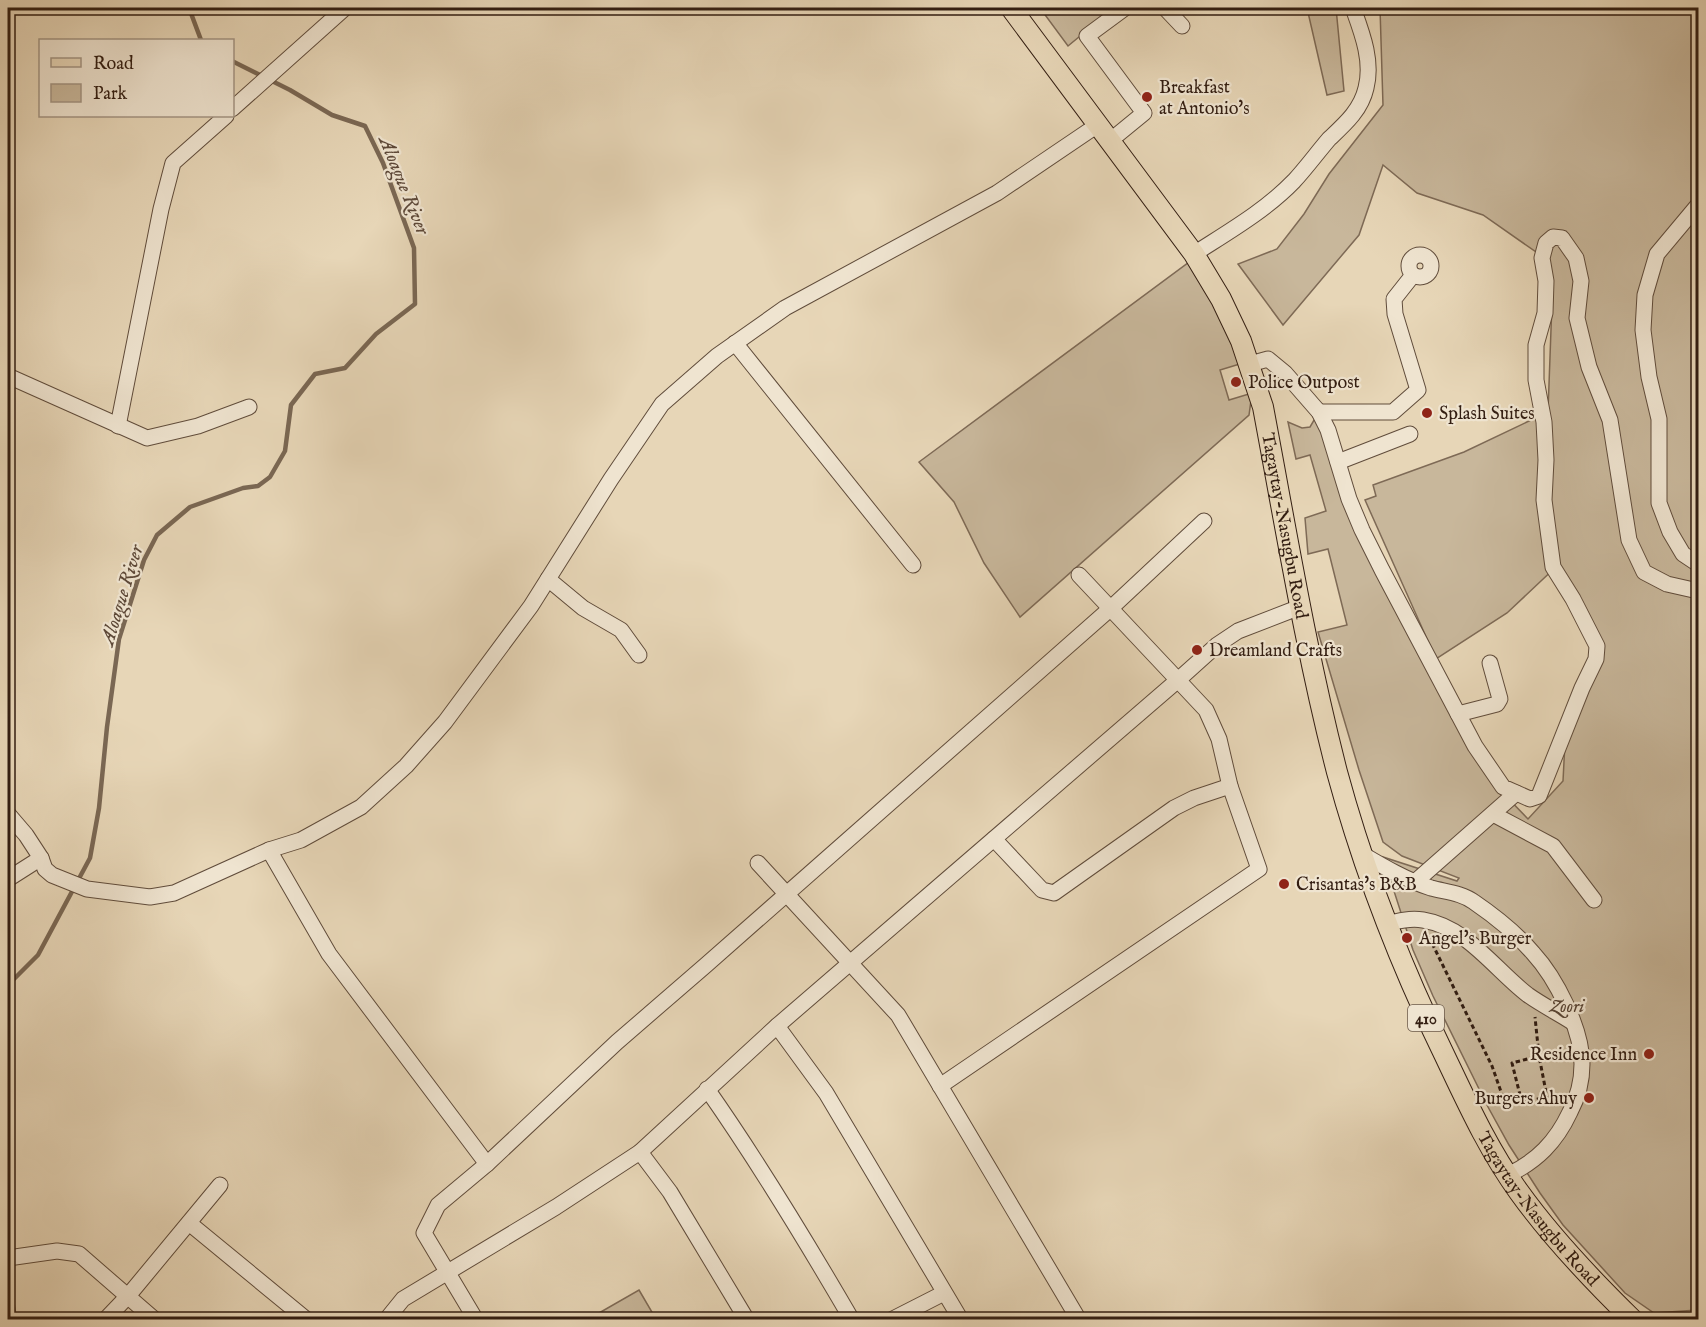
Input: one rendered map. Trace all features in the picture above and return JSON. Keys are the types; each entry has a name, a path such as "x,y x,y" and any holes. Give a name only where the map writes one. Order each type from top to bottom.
{"main road":[{"name":"Tagaytay-Nasugbu Road","path":"1011,8 1194,254 1221,298 1250,364 1263,407 1300,607 1332,751 1362,854 1386,924 1456,1082 1508,1175 1562,1246 1633,1320"}],"street":[{"path":"234,107 345,8"},
{"path":"1111,140 1144,113 1087,36 1125,8"},
{"path":"1165,8 1182,26"},
{"path":"1194,254 1244,222 1293,182 1328,140 1346,124 1361,104 1367,86 1367,48 1353,8"},
{"path":"118,426 161,209 173,163 225,117"},
{"path":"8,814 41,858 45,869 52,875 87,889 150,897 174,892 269,850 301,840 360,807 406,766 445,722 531,606 611,479 662,404 717,356 785,308 997,193 1099,124"},
{"path":"1698,205 1657,254 1645,295 1643,330 1649,376 1659,418 1659,503 1670,532 1683,554 1698,564"},
{"path":"1250,364 1268,359 1285,373 1319,412 1328,430 1349,499 1362,530 1475,746 1503,787 1530,799 1539,796 1596,659 1598,646 1553,567 1544,500 1545,441 1536,380 1536,345 1545,313 1546,281 1542,258 1546,243 1553,237 1562,238 1576,258 1581,281 1577,318 1589,367 1610,420 1629,540 1644,572 1666,584 1698,591"},
{"path":"1319,412 1393,412 1418,390 1395,314 1394,299 1413,275"},
{"path":"735,343 913,565"},
{"path":"8,376 147,438 198,426 249,407"},
{"path":"1338,462 1410,434"},
{"path":"476,1320 424,1233 438,1205 487,1164 617,1042 1111,608 1204,521"},
{"path":"940,1086 1259,869 1230,786 1214,725 1206,710 1079,575"},
{"path":"548,579 583,608 621,630 639,655"},
{"path":"386,1320 403,1299 556,1207 640,1152 777,1026 1216,645 1238,631 1300,607"},
{"path":"1458,714 1497,704 1500,699 1490,663"},
{"path":"994,839 1042,890 1054,893 1174,808 1194,798 1230,786"},
{"path":"1415,882 1516,793"},
{"path":"1493,814 1553,846 1594,900"},
{"path":"269,850 329,954 487,1164"},
{"path":"1362,854 1400,876 1472,900 1515,934 1535,954 1549,975 1572,1022 1582,1062 1578,1097 1552,1145 1524,1168 1508,1175"},
{"path":"8,879 41,858"},
{"path":"758,863 898,1015 1079,1320"},
{"path":"1386,924 1407,919 1421,919 1454,933 1474,946 1528,995 1572,1022"},
{"path":"777,1026 826,1093 961,1320"},
{"path":"707,1089 807,1242 852,1320"},
{"path":"640,1152 670,1191 747,1320"},
{"path":"105,1320 128,1296 220,1185"},
{"path":"189,1223 306,1320"},
{"path":"12,1257 57,1251 79,1254 155,1320"},
{"path":"891,1320 944,1293"}],"path":[{"path":"1421,919 1492,1066 1506,1106 1547,1096 1539,1056 1535,1014 1544,1005"},
{"path":"1522,1103 1512,1063 1539,1056"}],"green space":[{"path":"1040,8 1114,8 1068,46"},
{"path":"1307,8 1336,8 1344,91 1327,95"},
{"name":"Zoori","path":"1380,8 1698,8 1698,1310 1654,1313 1625,1293 1563,1225 1509,1145 1433,996 1413,950 1383,857 1457,881 1459,878 1402,856 1383,842 1318,632 1347,625 1328,549 1308,554 1305,518 1326,511 1310,455 1296,459 1288,422 1302,428 1310,427 1317,415 1356,527 1501,791 1528,819 1563,781 1566,723 1592,651 1559,564 1507,613 1436,659 1365,500 1376,496 1373,485 1464,452 1548,412 1552,302 1536,252 1483,215 1417,193 1383,165 1359,235 1283,325 1238,264 1277,249 1304,214 1329,174 1383,105"},
{"path":"1192,260 1243,363 1220,370 1229,400 1252,393 1249,415 1020,617 984,563 954,502 919,462"},
{"path":"639,1290 656,1319 594,1319 592,1317"}],"waterway":[{"name":"Aloague River","path":"189,8 201,39"},
{"name":"Aloague River","path":"8,985 38,955 90,858 99,808 119,639 144,560 157,535 190,507 243,488 258,486 270,477 285,451 291,405 315,374 345,368 376,334 415,304 414,248 383,163 365,126 332,115 290,90 234,62"},
{"name":"Aloague River","path":"8,1279 15,1320"}],"place":[{"name":"Breakfast at Antonio's","path":"1147,97"},
{"name":"Police Outpost","path":"1236,382"},
{"name":"Splash Suites","path":"1427,413"},
{"name":"Dreamland Crafts","path":"1197,650"},
{"name":"Crisantas's B&B","path":"1284,884"},
{"name":"Angel's Burger","path":"1407,938"},
{"name":"Residence Inn","path":"1649,1054"},
{"name":"Burgers Ahuy","path":"1589,1098"}]}
